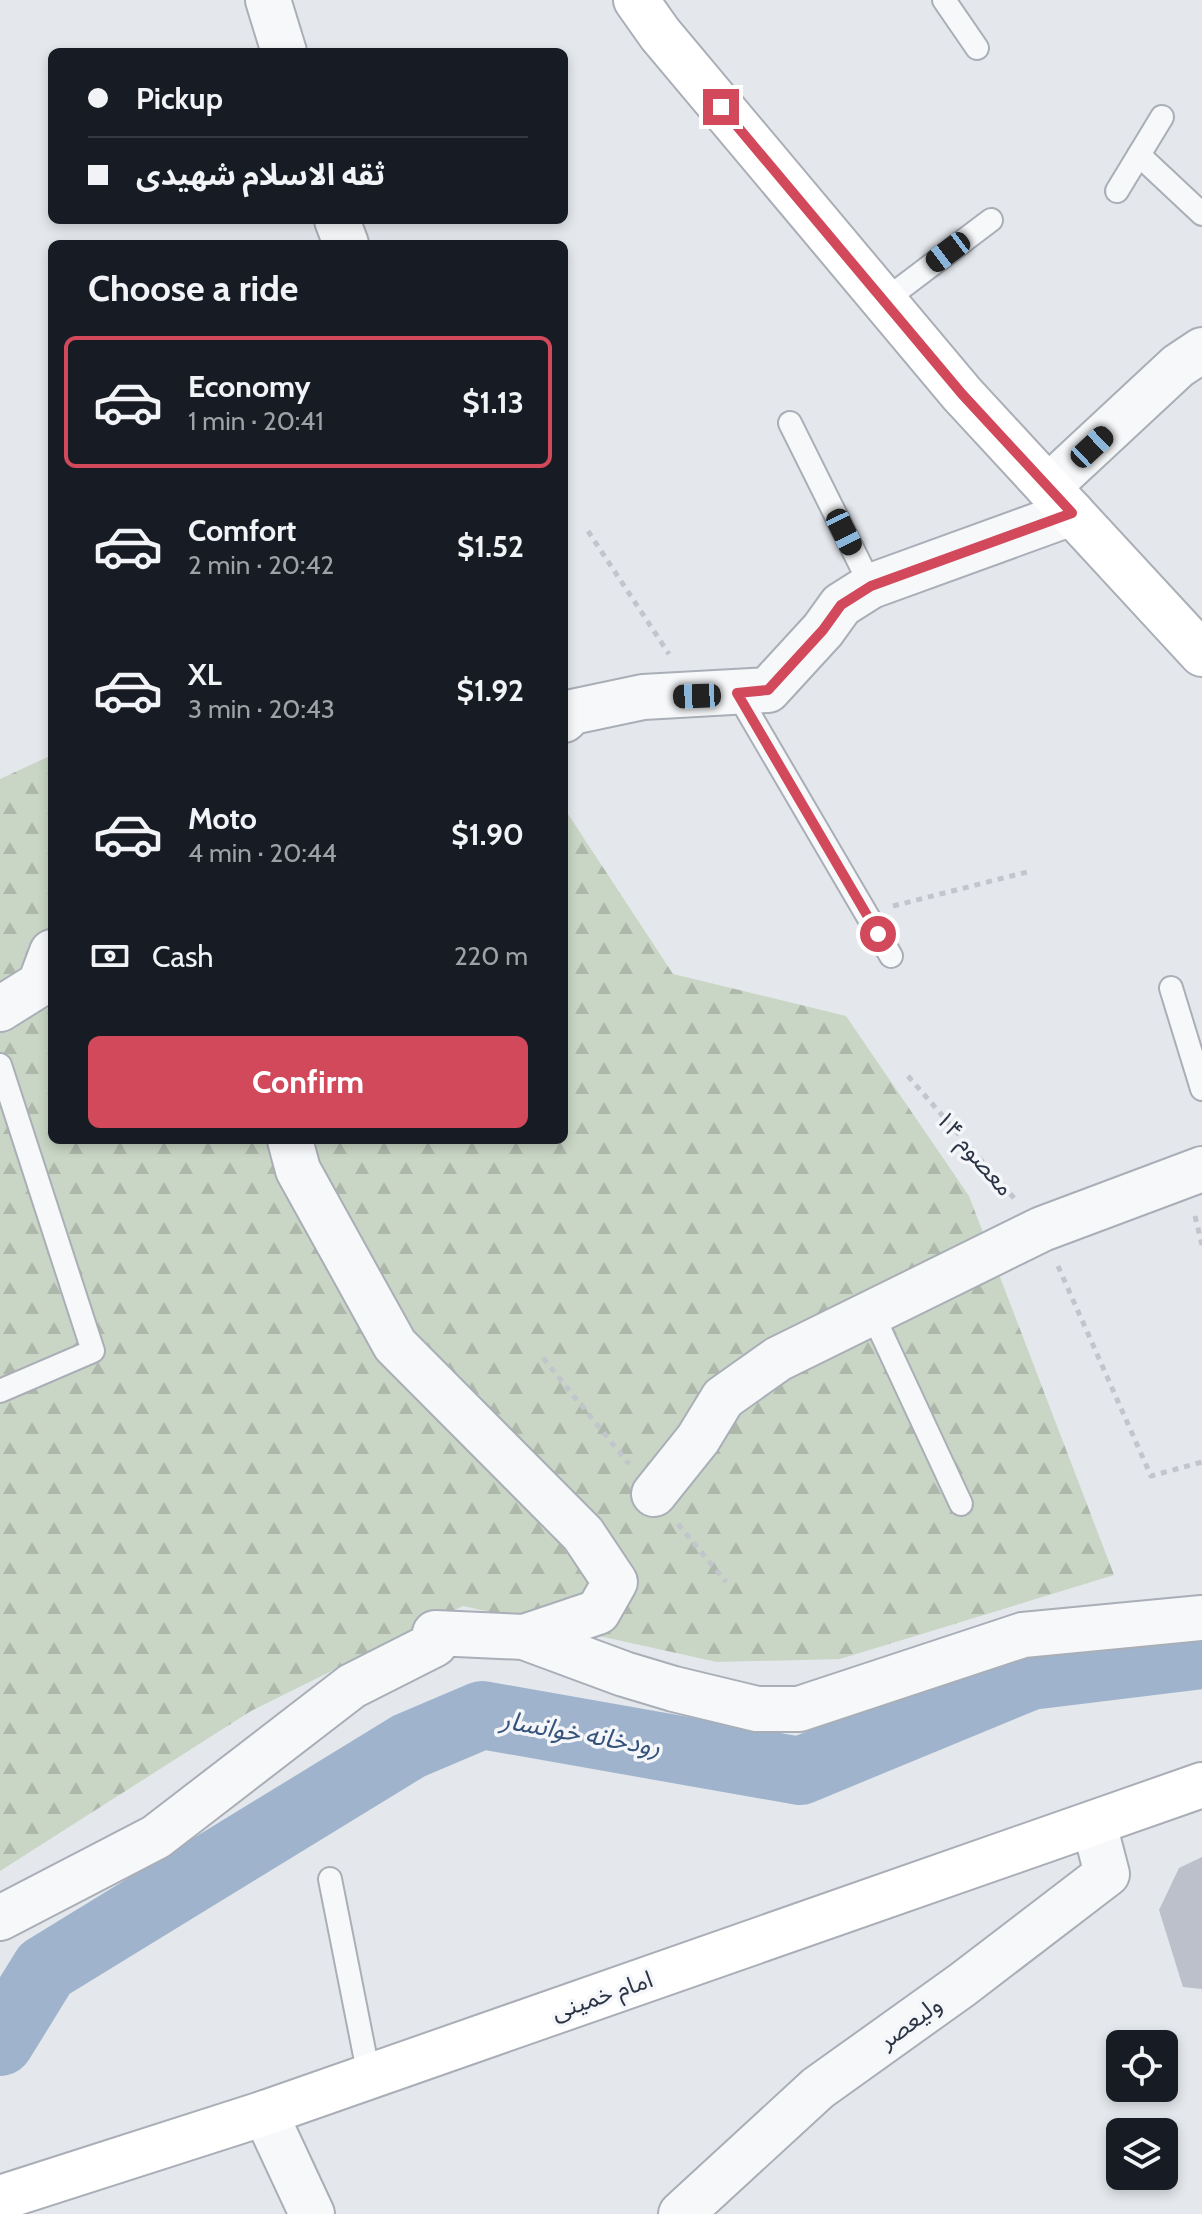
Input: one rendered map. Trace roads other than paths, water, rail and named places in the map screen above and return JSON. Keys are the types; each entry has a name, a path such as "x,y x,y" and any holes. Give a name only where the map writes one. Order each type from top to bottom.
{"main road":[{"path":"636,0 660,34 962,394 1202,654"},
{"name":"امام خمینی","path":"0,2198 265,2113 1202,1785"}],"street":[{"path":"268,0 283,48"},
{"path":"568,716 572,712 643,697 768,690 823,630 841,605 871,586 1060,500 1178,366 1202,350"},
{"path":"0,1009 40,984 48,963"},
{"path":"291,1144 298,1170 395,1345 583,1534 615,1582 598,1612 524,1637"},
{"path":"654,1494 698,1439 723,1398 778,1359 1042,1229 1202,1169"},
{"path":"0,1918 156,1837 352,1686 435,1644 435,1633 524,1637 674,1689 757,1709 799,1709 1023,1635 1202,1618"},
{"name":"ولیعصر","path":"681,2214 818,2088 962,1985 1107,1874 1094,1824"},
{"path":"265,2113 312,2214"}],"lane":[{"path":"944,0 977,48"},
{"path":"1117,191 1162,117"},
{"path":"1139,155 1202,214"},
{"path":"884,301 991,220"},
{"path":"790,423 871,586"},
{"path":"717,694 891,956"},
{"path":"1171,988 1194,1031 1202,1089"},
{"path":"0,1065 93,1351 0,1391"},
{"path":"872,1313 961,1504"},
{"path":"330,1879 369,2076"}],"waterway":[{"name":"رودخانه خوانسار","path":"0,2042 45,1969 409,1746 482,1715 800,1771 1030,1676 1202,1655"},
{"path":"0,1983 45,1969"}]}
